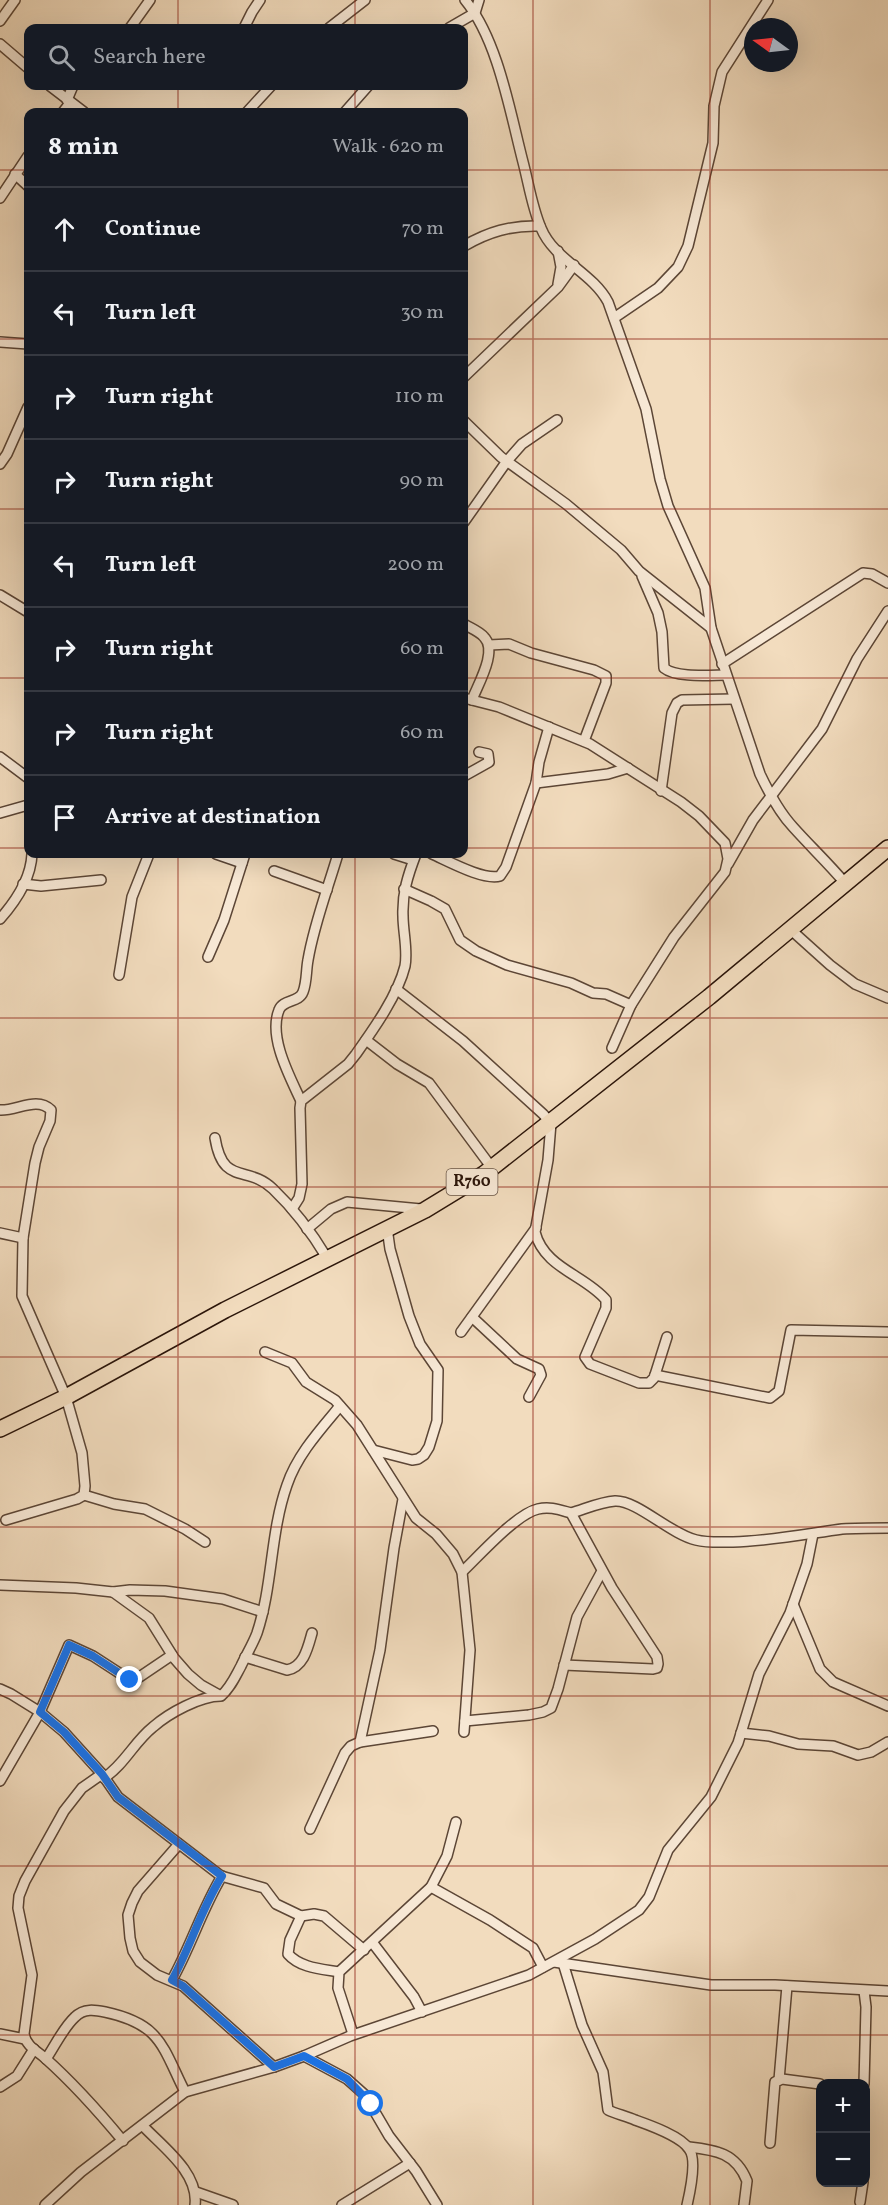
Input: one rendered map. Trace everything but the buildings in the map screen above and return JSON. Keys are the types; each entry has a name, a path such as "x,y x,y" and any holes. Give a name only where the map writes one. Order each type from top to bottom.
{"main road":[{"name":"R760","path":"0,1429 66,1397 225,1310 425,1210 492,1168 888,848"}],"street":[{"path":"0,21 15,0"},
{"path":"133,24 150,0"},
{"path":"246,24 260,0"},
{"path":"334,24 364,0"},
{"path":"465,0 476,12 494,55 532,204 540,226 550,244 601,290 614,318 645,409 668,506 705,588 711,628 760,774 770,795 792,827 845,883"},
{"path":"456,24 476,12 479,0"},
{"path":"614,318 658,288 678,267 688,246 713,143 714,106 722,72 768,0"},
{"path":"0,44 24,65"},
{"path":"55,90 79,108"},
{"path":"65,108 72,90"},
{"path":"251,108 267,90"},
{"path":"349,108 364,90"},
{"path":"0,198 24,162"},
{"path":"15,174 24,182"},
{"path":"468,244 499,230 519,226 540,226"},
{"path":"558,251 561,267 558,287"},
{"path":"468,373 558,287 574,265"},
{"path":"0,342 24,344"},
{"path":"0,464 7,454 24,415"},
{"path":"468,517 494,483 507,461 522,444 557,420"},
{"path":"468,425 507,461 566,504 621,550 639,571 711,628"},
{"path":"639,571 658,613 662,632 664,668 669,672 681,674 726,675"},
{"path":"722,664 863,573 872,574 888,583"},
{"path":"0,595 24,610"},
{"path":"612,1048 631,1005 674,937 725,872 753,820 770,795 822,729 857,659 888,611"},
{"path":"468,626 484,636 490,653 468,699 499,707 584,741 681,802 699,816 725,843 728,851 727,866"},
{"path":"489,645 509,644 531,653 594,670 606,676 606,683 584,741"},
{"path":"661,791 672,713 677,703 682,700 734,699"},
{"path":"442,858 484,875 494,878 500,876 506,867 536,783 538,762 549,727"},
{"path":"468,774 489,762 488,754 479,752"},
{"path":"0,756 24,775"},
{"path":"536,783 608,774 628,768"},
{"path":"0,813 24,806"},
{"path":"0,919 9,909 23,884 29,872 31,858"},
{"path":"119,975 132,897 147,858"},
{"path":"208,957 224,920 243,858"},
{"path":"302,1101 281,1056 277,1037 277,1018 281,1005 299,998 303,992 308,959 337,858"},
{"path":"292,1209 302,1184 300,1108 302,1101 348,1064 366,1040 396,989 405,966 404,889 414,858"},
{"path":"274,871 327,890"},
{"path":"23,884 41,886 101,880"},
{"path":"404,889 446,909 460,940 476,951 507,965 572,983 593,993 606,994 631,1005"},
{"path":"790,929 855,984 888,998"},
{"path":"396,989 463,1041 550,1123 548,1160 536,1228 538,1243 552,1260 606,1300 606,1308 586,1353 586,1361 639,1383 649,1383 655,1375 667,1337"},
{"path":"366,1040 397,1064 429,1083 492,1168"},
{"path":"0,1110 38,1103 46,1105 51,1110 50,1121 35,1163 23,1238 22,1296 66,1397 82,1453 84,1495"},
{"path":"216,1138 218,1152 227,1168 269,1186 292,1209 327,1258"},
{"path":"307,1229 331,1209 346,1202 425,1210"},
{"path":"373,1450 412,1460 418,1459 429,1447 437,1421 438,1370 420,1344 409,1316 390,1249 387,1228"},
{"path":"461,1332 536,1228"},
{"path":"0,1233 23,1238"},
{"path":"472,1317 517,1359 540,1369 541,1375 529,1397"},
{"path":"655,1375 770,1398 779,1391 791,1330 888,1332"},
{"path":"265,1352 292,1363 306,1382 325,1393 340,1406 357,1425 416,1518 436,1534 453,1554 462,1572 470,1650 464,1732"},
{"path":"25,2039 32,1975 18,1908 19,1896 25,1881 64,1811 82,1788 121,1765 153,1726 197,1700 210,1696 221,1696 229,1689 256,1635 263,1612 274,1538 286,1487 297,1462 318,1431 340,1406"},
{"path":"6,1520 84,1495 114,1504 145,1509 205,1542"},
{"path":"360,1742 380,1650 403,1499"},
{"path":"462,1572 515,1522 539,1509 556,1508 571,1513 609,1502 622,1501 683,1536 706,1541 761,1541 845,1529 888,1528"},
{"path":"564,1665 653,1669 657,1668 658,1664 657,1657 645,1636 630,1617 602,1571 571,1513"},
{"path":"45,2205 81,2172 185,2092 274,2067 353,2034 497,1987 559,1962 639,1910 649,1897 668,1850 711,1797 741,1733 759,1674 793,1604 807,1564 813,1533"},
{"path":"465,1721 529,1715 548,1710 556,1699 577,1617 602,1571"},
{"path":"0,1585 113,1592 165,1591 223,1599 263,1612"},
{"path":"113,1592 149,1618 172,1655 188,1674 201,1685 221,1696"},
{"path":"793,1604 820,1669 826,1676 847,1690 888,1706"},
{"path":"245,1657 287,1670 294,1669 300,1663 312,1632"},
{"path":"0,1781 40,1712 69,1645 93,1656 130,1680 135,1680 172,1655"},
{"path":"0,1689 40,1712 64,1732 103,1776 118,1797 222,1876 264,1888 276,1904 301,1917 315,1914 324,1916 363,1950"},
{"path":"310,1829 345,1753 351,1746 360,1742 433,1731"},
{"path":"741,1733 769,1736 798,1744 833,1746 858,1755 871,1752 888,1742"},
{"path":"353,2034 338,1988 339,1972 431,1887 447,1856 456,1822"},
{"path":"179,1844 138,1891 128,1915 133,1951 140,1962 157,1975 183,1986 274,2067"},
{"path":"172,1980 184,1958 200,1915 222,1876"},
{"path":"431,1887 525,1942 533,1948 543,1967"},
{"path":"301,1917 290,1940 288,1954 293,1960 304,1965 339,1972"},
{"path":"372,1942 414,1997 422,2012"},
{"path":"559,1962 711,1985 888,1991"},
{"path":"559,1962 582,2025 603,2073 608,2110 652,2127 681,2141 688,2147 692,2155 693,2166 687,2205"},
{"path":"779,2080 787,1986"},
{"path":"864,1991 866,2007 864,2079"},
{"path":"46,2059 75,2016 92,2009 126,2016 144,2025 157,2038 185,2092"},
{"path":"0,2034 25,2039 103,2116 123,2141"},
{"path":"0,2087 17,2076 34,2049"},
{"path":"304,2056 347,2079 365,2095 389,2136 410,2163 437,2205"},
{"path":"770,2143 775,2082 779,2080 816,2084"},
{"path":"143,2126 182,2167 195,2192 195,2205"},
{"path":"688,2147 731,2157 747,2181 744,2205"},
{"path":"342,2205 410,2163"},
{"path":"860,2202 862,2187"},
{"path":"195,2192 232,2205"}],"route":[{"path":"130,1680 93,1656 69,1645 40,1712 64,1732 102,1774 118,1797 222,1876 200,1915 184,1958 172,1980 183,1986 274,2067 304,2056 347,2079 365,2095 371,2104"}]}
